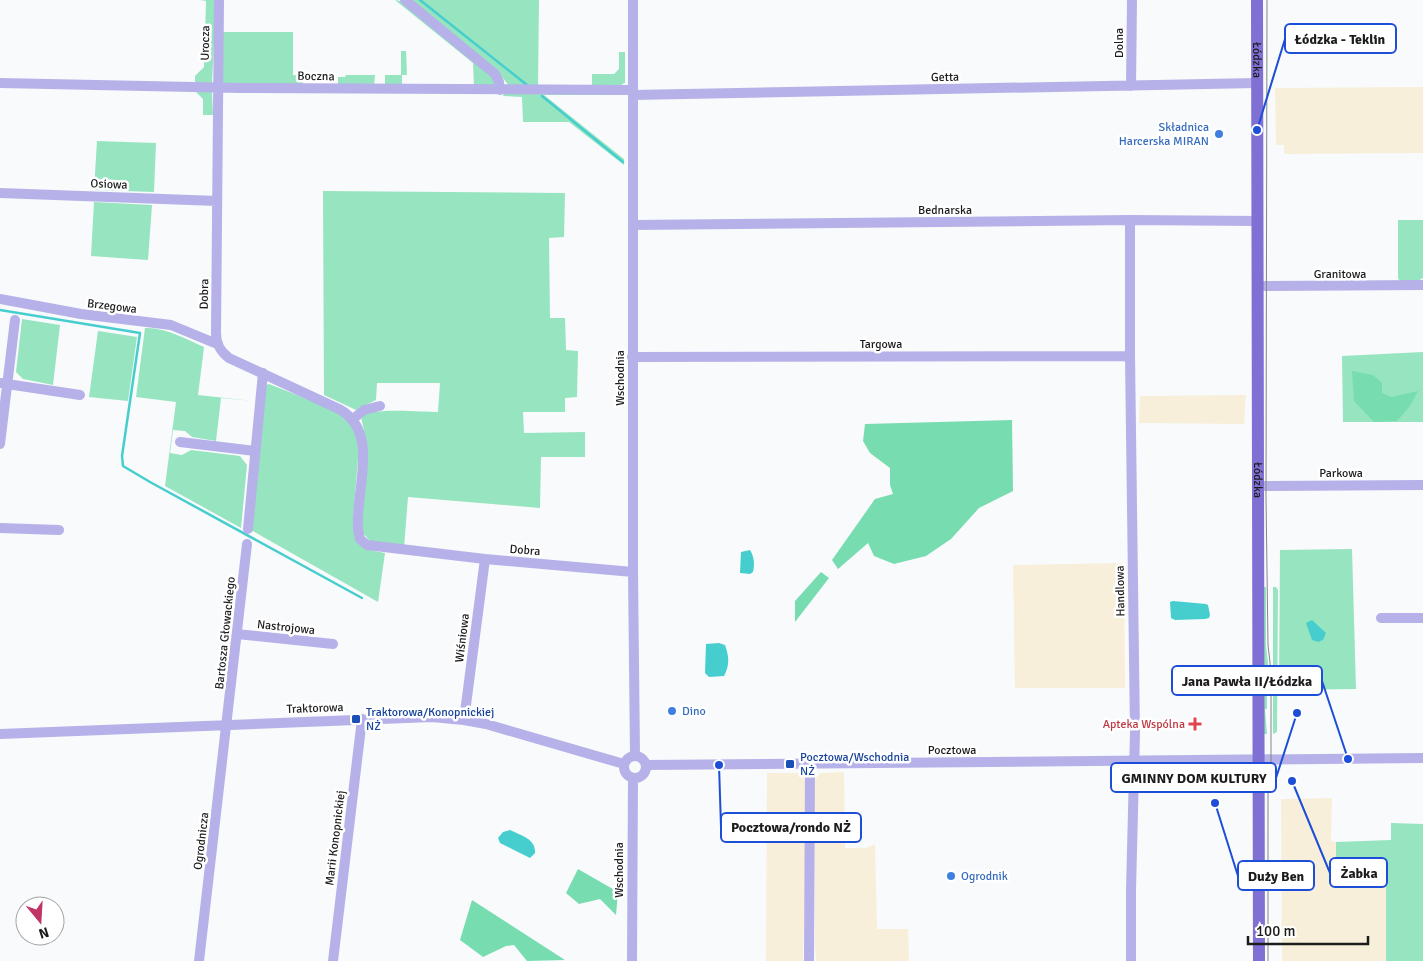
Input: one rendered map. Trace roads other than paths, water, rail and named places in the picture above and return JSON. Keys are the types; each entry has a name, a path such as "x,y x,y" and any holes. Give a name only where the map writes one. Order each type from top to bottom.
{"main road":[{"name":"Łódzka","path":"1257,0 1259,961"}],"street":[{"name":"Urocza","path":"217,87 219,0"},
{"path":"404,0 496,76 500,90"},
{"name":"Wschodnia","path":"633,0 632,357 635,755"},
{"name":"Dolna","path":"1131,86 1132,0"},
{"name":"Boczna","path":"0,83 633,93"},
{"name":"Getta","path":"633,93 1257,84"},
{"name":"Dobra","path":"217,87 217,344"},
{"name":"Osiowa","path":"0,193 217,201"},
{"name":"Bednarska","path":"632,225 1130,220 1258,221"},
{"name":"Handlowa","path":"1130,220 1134,762 1131,961"},
{"name":"Granitowa","path":"1258,286 1423,285"},
{"name":"Brzegowa","path":"0,299 81,314 171,325 217,344"},
{"path":"0,444 4,384 15,320"},
{"path":"217,344 229,358 339,409 353,419 364,410 380,406"},
{"name":"Targowa","path":"632,357 1130,356"},
{"path":"248,529 263,373"},
{"path":"4,384 80,395"},
{"name":"Dobra","path":"353,419 359,429 363,445 357,518 358,533 362,542 372,547 633,572"},
{"path":"180,442 255,451"},
{"name":"Parkowa","path":"1258,486 1423,486"},
{"path":"0,528 59,530"},
{"name":"Bartosza Głowackiego","path":"228,724 247,544"},
{"name":"Wiśniowa","path":"464,720 485,559"},
{"path":"1380,618 1423,618"},
{"name":"Nastrojowa","path":"237,634 333,644"},
{"name":"Traktorowa","path":"0,734 432,717 486,724 624,764"},
{"name":"Marii Konopnickiej","path":"332,961 362,719"},
{"name":"Ogrodnicza","path":"199,961 228,724"},
{"path":"635,755 643,758 647,765 644,774 633,778 626,774 624,764 628,758 635,755"},
{"name":"Pocztowa","path":"647,765 1423,758"},
{"path":"809,961 810,764"},
{"name":"Wschodnia","path":"632,961 633,778"}],"water":[{"path":"750,550 754,561 753,572 750,574 740,573 741,552"},
{"path":"1170,602 1206,604 1208,605 1209,618 1175,620 1171,618"},
{"path":"1312,620 1326,633 1323,640 1318,642 1312,640 1306,623"},
{"path":"719,643 725,645 728,657 727,668 724,676 709,677 705,673 706,644"},
{"path":"510,830 531,841 535,848 535,853 530,858 500,843 498,838 503,832"}],"waterway":[{"path":"420,0 527,85"},
{"path":"542,96 623,162"},
{"path":"0,310 140,333 122,456 123,466 362,598"}],"tram line":[{"path":"1267,0 1266,496 1268,645 1271,671 1271,766 1268,794 1268,961"}],"place":[{"name":"Łódzka - Teklin","path":"1257,130"},
{"name":"Składnica Harcerska MIRAN","path":"1219,134"},
{"name":"Dino","path":"672,711"},
{"name":"GMINNY DOM KULTURY","path":"1297,713"},
{"name":"Traktorowa/Konopnickiej NŻ","path":"356,719"},
{"name":"Apteka Wspólna","path":"1195,724"},
{"name":"Jana Pawła II/Łódzka","path":"1348,759"},
{"name":"Pocztowa/Wschodnia NŻ","path":"790,764"},
{"name":"Pocztowa/rondo NŻ","path":"719,765"},
{"name":"Żabka","path":"1292,781"},
{"name":"Duży Ben","path":"1215,803"},
{"name":"Ogrodnik","path":"951,876"}]}
